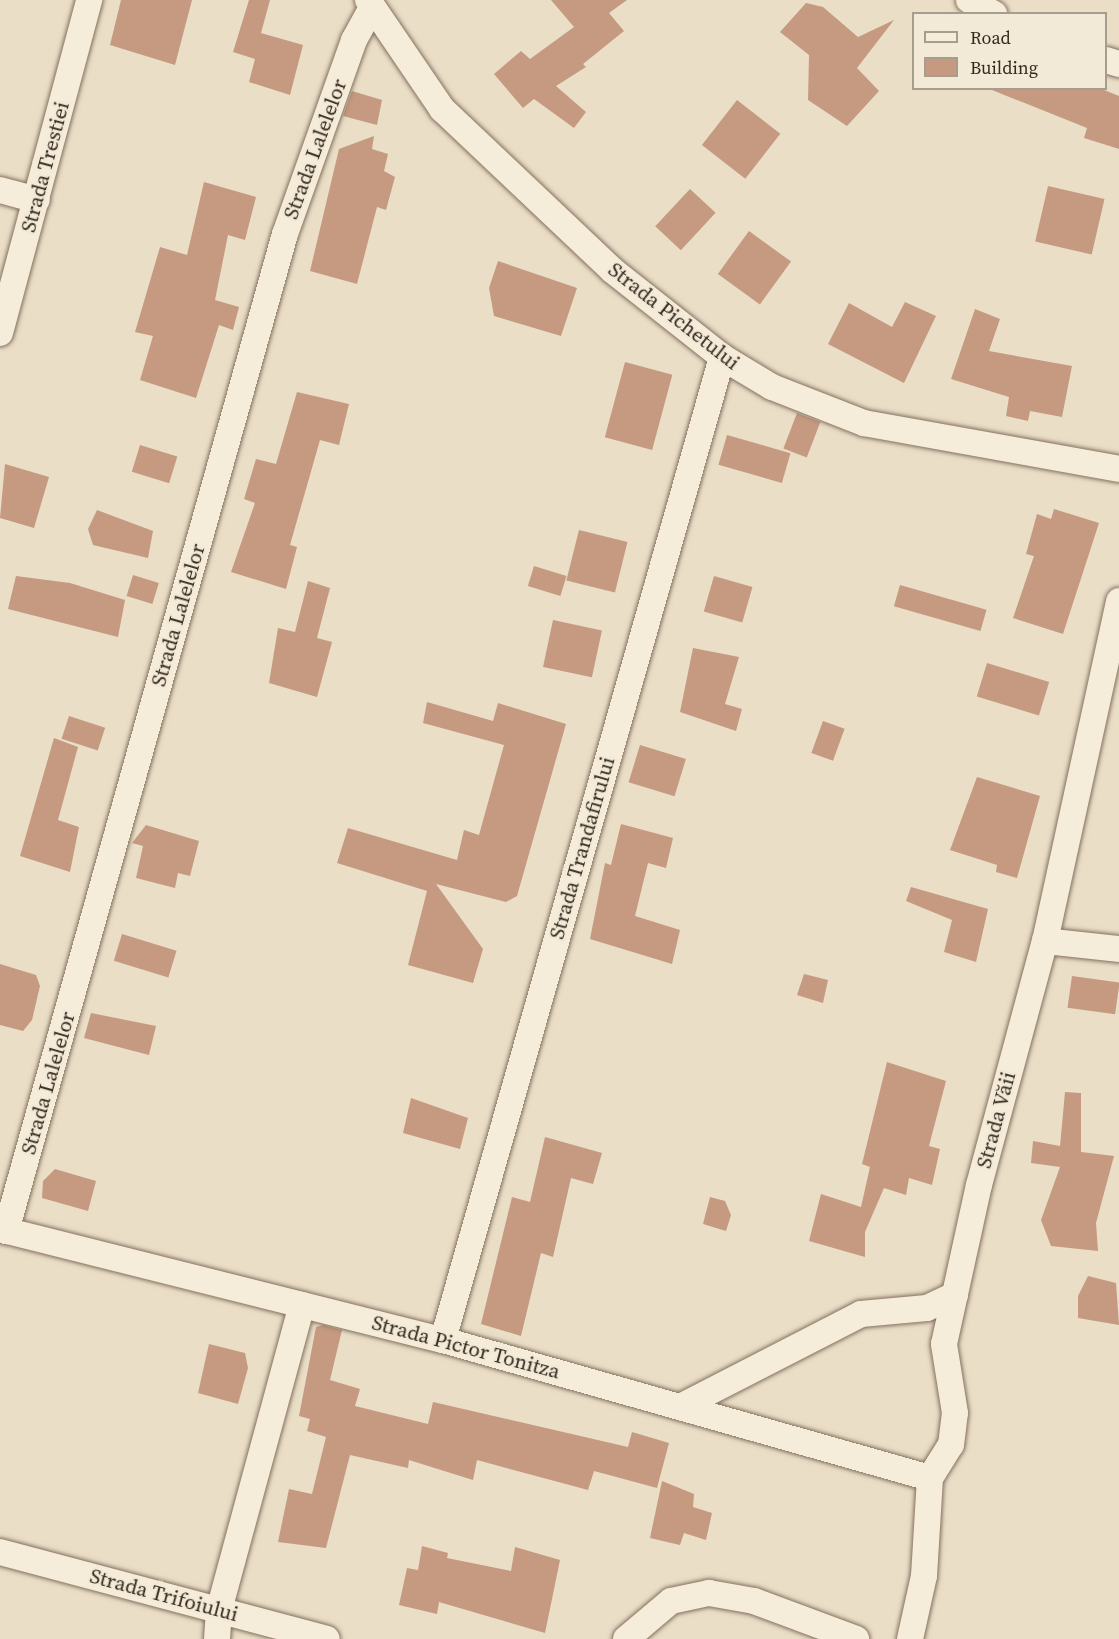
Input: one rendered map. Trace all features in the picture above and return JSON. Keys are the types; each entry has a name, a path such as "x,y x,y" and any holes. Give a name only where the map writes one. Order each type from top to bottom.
{"street":[{"name":"Strada Trestiei","path":"0,333 90,0"},
{"path":"969,0 990,12"},
{"name":"Strada Pichetului","path":"370,4 442,109 612,270 722,357 772,387 864,423 1119,470"},
{"name":"Strada Lalelelor","path":"3,1230 285,234 354,40 370,4"},
{"path":"0,190 37,200"},
{"name":"Strada Trandafirului","path":"443,1340 722,357"},
{"name":"Strada Văii","path":"909,1639 924,1576 930,1478 952,1434 955,1413 944,1344 1044,941 1119,601"},
{"path":"1044,941 1119,949"},
{"name":"Strada Pictor Tonitza","path":"3,1230 443,1340 930,1478"},
{"path":"682,1406 861,1314 927,1308 955,1295"},
{"path":"217,1639 219,1610 302,1305"},
{"name":"Strada Trifoiului","path":"0,1552 327,1639"},
{"path":"626,1639 671,1601 709,1593 754,1601 856,1639"}],"building":[{"path":"121,0 192,0 175,65 110,45"},
{"path":"249,0 270,0 261,33 303,45 290,95 249,82 255,59 233,52"},
{"path":"551,0 627,0 609,13 624,31 583,64 586,67 556,86 586,112 574,128 534,99 523,108 494,74 521,51 530,59 574,27"},
{"path":"806,3 823,7 858,37 894,20 857,68 879,91 847,126 808,100 809,55 780,32"},
{"path":"992,90 1104,90 1119,96 1119,149 1084,138 1087,128"},
{"path":"352,91 382,100 377,125 343,116"},
{"path":"737,100 780,134 745,179 702,145"},
{"path":"374,136 372,149 388,154 384,171 395,177 386,210 377,207 357,284 310,271 339,149"},
{"path":"204,182 256,197 245,240 228,235 215,300 239,307 233,330 219,325 196,398 140,380 153,336 135,332 160,247 187,255"},
{"path":"1048,186 1105,199 1092,255 1035,242"},
{"path":"690,189 716,213 681,250 655,226"},
{"path":"749,231 791,262 760,304 718,274"},
{"path":"498,261 577,288 561,336 494,316 489,288"},
{"path":"905,302 936,316 904,383 828,344 849,303 892,327"},
{"path":"975,309 1000,319 989,351 1072,366 1062,417 1030,411 1028,421 1006,416 1009,397 951,379"},
{"path":"625,362 672,375 652,450 605,437"},
{"path":"297,392 349,404 339,445 320,440 290,545 297,547 286,589 231,572 255,503 244,499 256,459 276,464"},
{"path":"797,413 820,422 807,457 783,448"},
{"path":"727,435 790,453 782,483 718,465"},
{"path":"140,445 177,456 169,483 132,472"},
{"path":"5,464 49,477 34,528 0,518"},
{"path":"1054,509 1099,523 1063,634 1013,618 1034,556 1026,554 1037,514 1051,519"},
{"path":"97,510 153,531 148,558 93,545 88,529"},
{"path":"579,530 628,542 615,593 566,580"},
{"path":"534,566 567,576 560,596 528,586"},
{"path":"133,575 159,583 152,604 127,596"},
{"path":"16,576 70,583 125,600 118,637 8,609"},
{"path":"714,576 752,587 742,623 704,612"},
{"path":"308,581 330,588 317,638 332,642 317,697 269,683 278,628 295,632"},
{"path":"900,585 987,610 980,631 894,606"},
{"path":"553,620 602,630 592,677 543,667"},
{"path":"693,648 739,657 725,704 742,709 736,731 680,712"},
{"path":"987,663 1049,682 1039,715 977,696"},
{"path":"427,702 493,721 498,703 566,724 517,896 506,902 436,884 483,949 473,983 408,965 427,891 337,863 348,828 457,860 464,830 479,835 504,745 423,723"},
{"path":"69,716 105,728 98,751 62,739"},
{"path":"823,721 845,729 833,761 811,753"},
{"path":"54,738 78,747 58,820 79,827 70,872 20,856"},
{"path":"640,745 686,759 675,796 629,782"},
{"path":"977,777 1040,796 1017,878 996,872 997,865 950,850"},
{"path":"621,824 673,838 666,868 648,863 635,916 680,930 672,964 590,939 605,863 611,865"},
{"path":"146,825 199,841 190,876 178,873 175,888 136,878 143,846 132,843"},
{"path":"911,887 988,909 976,962 944,952 952,920 906,901"},
{"path":"122,934 177,951 168,977 114,961"},
{"path":"0,964 36,975 40,986 32,1020 23,1031 0,1025"},
{"path":"804,974 828,980 823,1003 797,995"},
{"path":"1072,976 1119,983 1115,1014 1068,1008"},
{"path":"91,1013 156,1026 149,1055 84,1038"},
{"path":"887,1062 946,1081 929,1146 940,1149 932,1185 909,1178 906,1195 884,1188 865,1232 865,1257 809,1241 821,1194 861,1207 870,1167 862,1164"},
{"path":"1065,1092 1081,1093 1081,1152 1114,1156 1096,1223 1098,1251 1051,1246 1041,1220 1060,1167 1031,1163 1033,1141 1060,1146"},
{"path":"411,1098 468,1118 460,1149 403,1133"},
{"path":"545,1137 602,1153 593,1184 571,1178 553,1257 541,1253 521,1336 481,1324 512,1197 530,1202"},
{"path":"55,1169 96,1181 88,1211 42,1198 43,1181"},
{"path":"710,1197 725,1201 731,1215 726,1231 703,1224"},
{"path":"1088,1276 1116,1283 1119,1325 1078,1318 1078,1296"},
{"path":"323,1325 342,1330 330,1380 360,1389 355,1406 428,1424 433,1402 628,1447 632,1432 669,1443 657,1488 594,1471 588,1490 477,1460 473,1480 409,1460 408,1468 350,1455 326,1548 278,1542 289,1489 312,1494 326,1437 307,1431 310,1419 299,1416 316,1327"},
{"path":"209,1344 245,1353 248,1368 238,1404 198,1393"},
{"path":"662,1481 694,1494 693,1507 712,1513 706,1540 684,1533 680,1545 650,1538"},
{"path":"422,1546 448,1553 447,1558 511,1571 515,1547 560,1560 545,1633 439,1602 437,1614 399,1605 407,1568 418,1570"}]}
